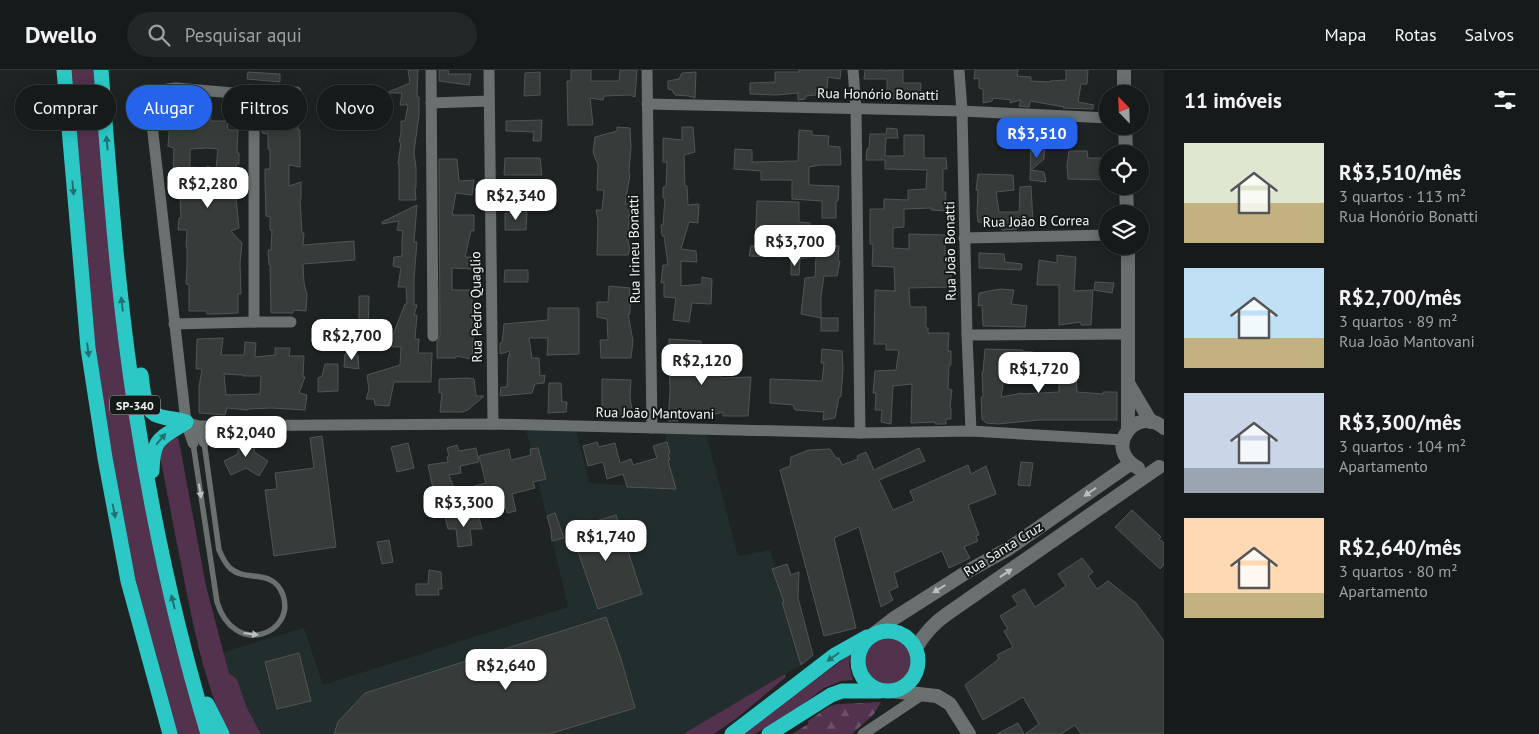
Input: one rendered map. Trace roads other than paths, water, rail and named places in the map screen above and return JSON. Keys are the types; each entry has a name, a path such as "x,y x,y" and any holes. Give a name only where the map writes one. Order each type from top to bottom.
{"highway":[{"name":"SP-340","path":"64,70 88,348 105,458 128,581 170,734"},
{"name":"SP-340","path":"101,70 124,324 136,413 167,577 194,689 208,734"},
{"path":"124,324 140,368 145,400 153,414 192,424"},
{"path":"152,503 152,455 159,440 166,433 192,424"},
{"path":"128,581 159,734"},
{"path":"178,622 205,699 222,734"},
{"path":"732,734 836,655 875,633 894,631 903,634 916,648 918,667 908,684 900,689 886,691 842,691 824,699 770,734"},
{"path":"875,633 862,645 857,661 861,676 866,683 886,691"}],"main road":[{"path":"1124,70 1124,85"},
{"path":"1128,255 1128,382 1126,435 1123,453 1130,464 1137,468 1151,470 1161,465"},
{"path":"1128,382 1151,422"},
{"path":"1126,435 1135,424 1143,422 1157,423 1164,428"},
{"name":"Rua Santa Cruz","path":"875,633 893,619 970,570 1008,549 1130,464"},
{"name":"Rua Santa Cruz","path":"916,648 922,637 941,618 1161,465"},
{"path":"1069,507 1080,522"},
{"path":"886,691 937,696 950,704 969,734"}],"street":[{"path":"431,70 433,336"},
{"name":"Rua Pedro Quaglio","path":"488,70 493,424"},
{"name":"Rua Irineu Bonatti","path":"647,70 652,428"},
{"path":"853,70 856,108 860,433"},
{"name":"Rua João Bonatti","path":"959,70 962,111 967,335 972,431"},
{"path":"198,443 192,424 174,324 150,107 154,96 163,90 176,88 222,91"},
{"path":"431,103 489,100"},
{"name":"Rua Honório Bonatti","path":"647,104 962,111 1099,118"},
{"path":"254,130 254,322"},
{"name":"Rua João B Correa","path":"964,238 1099,235"},
{"path":"174,324 291,322"},
{"path":"967,335 1129,334"},
{"name":"Rua João Mantovani","path":"192,424 493,424 860,433 972,431 1126,435"},
{"path":"863,734 923,694"}],"lane":[{"path":"198,443 219,550 224,561 231,569 241,574 261,576 270,580 278,586 283,596 282,616 277,625 269,632 259,636 248,636 239,632 225,620 217,602 198,443"}]}
